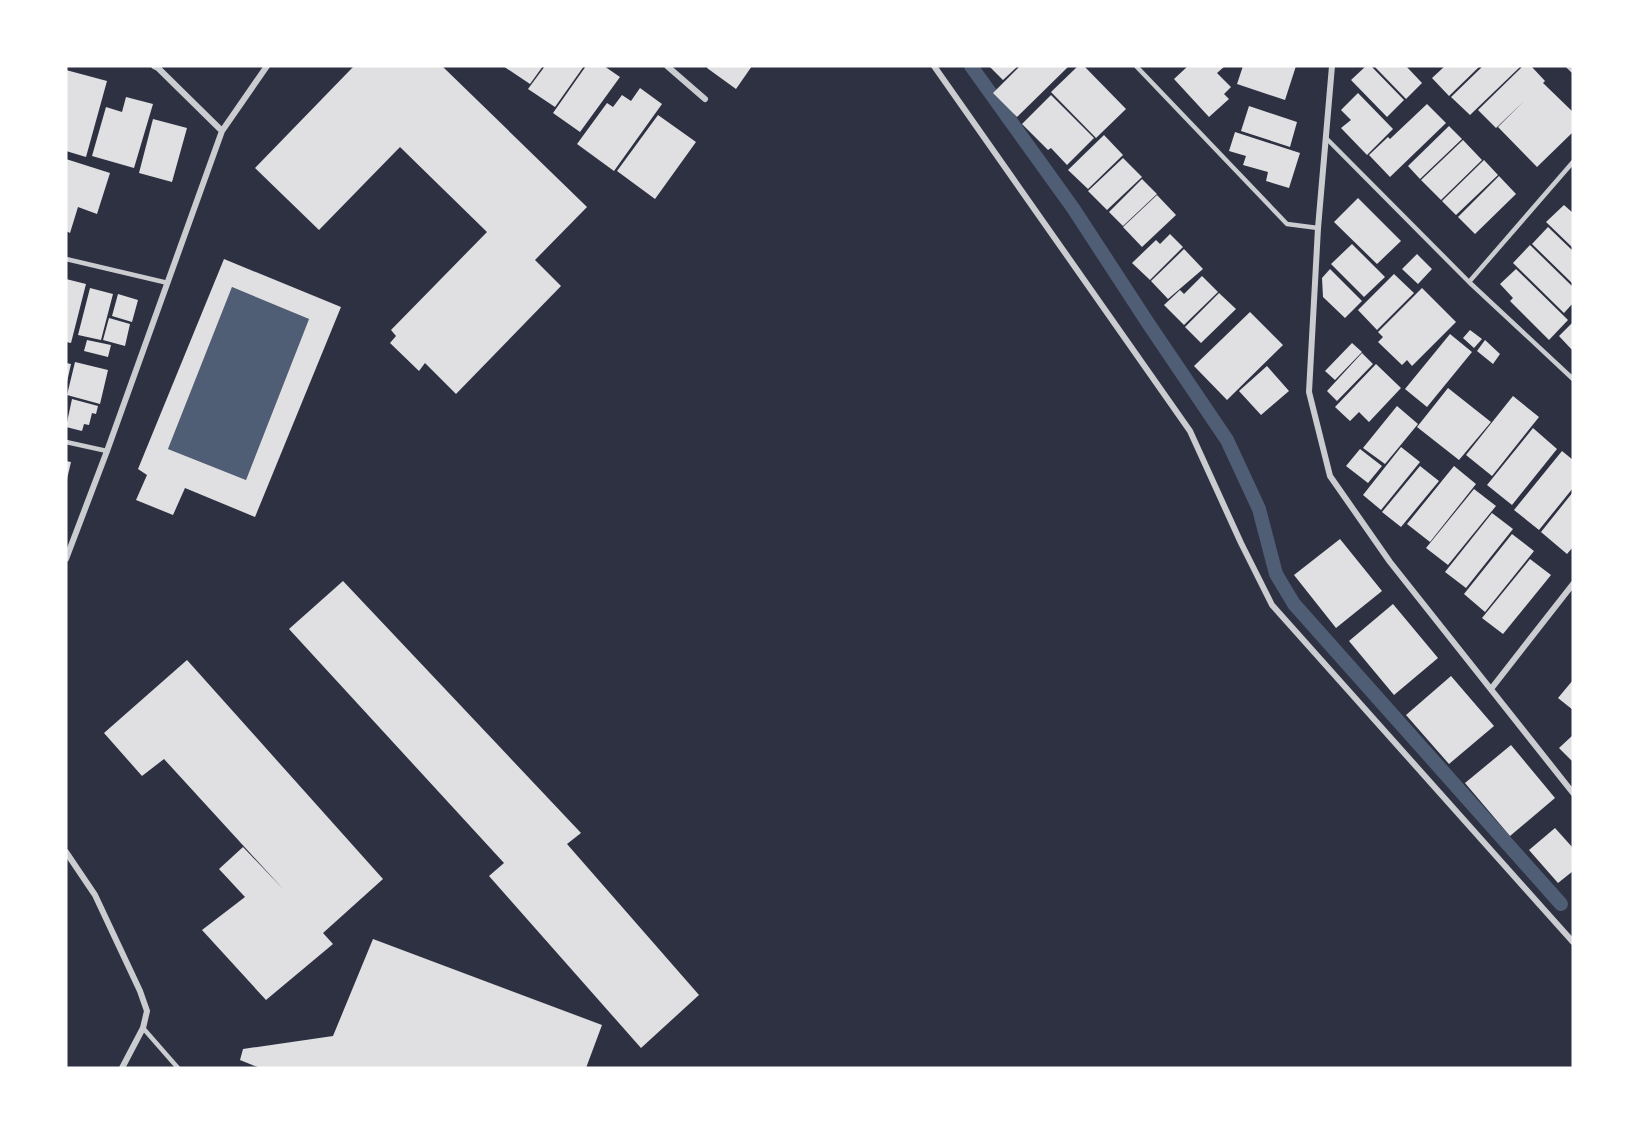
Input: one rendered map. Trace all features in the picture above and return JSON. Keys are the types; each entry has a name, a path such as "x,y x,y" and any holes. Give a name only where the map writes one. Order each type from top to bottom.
{"street":[{"path":"154,66 222,131"},
{"path":"66,559 222,131 267,66"},
{"path":"668,66 705,99"},
{"path":"934,66 1190,431 1272,605 1573,942"},
{"path":"1332,66 1318,228 1309,392 1330,476 1390,562 1573,793"},
{"path":"1491,689 1573,584"},
{"path":"66,852 95,895 147,1011 143,1028 122,1068"}],"lane":[{"path":"1136,66 1287,224 1318,228"},
{"path":"1568,66 1573,71"},
{"path":"1326,138 1469,282 1573,379"},
{"path":"1469,282 1573,162"},
{"path":"66,259 168,283"},
{"path":"66,442 107,451"},
{"path":"143,1028 178,1068"}],"water":[{"path":"232,287 309,319 246,480 168,449"}],"building":[{"path":"354,66 442,66 587,207 535,260 561,286 456,394 425,363 419,371 390,343 396,336 391,330 487,232 400,147 319,230 255,168"},
{"path":"503,66 543,66 530,84"},
{"path":"545,66 584,66 555,107 528,89"},
{"path":"586,66 604,66 620,77 580,132 553,113"},
{"path":"708,66 752,66 736,89 707,68"},
{"path":"989,66 1018,66 1003,80"},
{"path":"1020,66 1069,66 1017,117 993,93"},
{"path":"1078,66 1084,66 1126,109 1096,138 1051,92"},
{"path":"1188,66 1225,66 1217,73 1231,87 1224,94 1229,99 1209,117 1174,79"},
{"path":"1243,66 1296,66 1285,100 1237,84"},
{"path":"1366,66 1371,66 1404,100 1387,117 1351,80"},
{"path":"1374,66 1406,66 1422,83 1406,99"},
{"path":"1445,66 1480,66 1449,96 1432,78"},
{"path":"1483,66 1521,66 1470,115 1451,97"},
{"path":"1523,66 1531,66 1545,81 1543,83 1573,112 1573,132 1537,167 1498,127 1524,101 1496,128 1478,110"},
{"path":"66,70 107,81 86,157 66,151"},
{"path":"640,88 662,104 614,171 577,144 607,103 613,107 622,95 631,101"},
{"path":"1358,93 1393,129 1367,155 1341,128 1351,120 1341,110"},
{"path":"1051,95 1094,138 1067,165 1022,124"},
{"path":"126,97 153,104 134,168 92,156 106,107 122,112"},
{"path":"1427,104 1446,123 1390,177 1369,155 1388,137 1390,139"},
{"path":"1249,106 1297,122 1290,147 1241,131"},
{"path":"658,115 696,142 655,199 617,171"},
{"path":"153,119 187,128 172,182 139,173"},
{"path":"1449,126 1462,139 1420,179 1408,166"},
{"path":"1235,132 1300,153 1289,188 1266,181 1268,172 1243,165 1246,156 1229,151"},
{"path":"1104,135 1123,155 1088,189 1068,170"},
{"path":"1463,140 1482,160 1441,200 1421,180"},
{"path":"1123,158 1142,177 1107,210 1088,191"},
{"path":"66,159 110,173 97,214 78,207 70,233 66,231"},
{"path":"1484,160 1498,175 1456,215 1442,201"},
{"path":"1499,176 1516,194 1475,234 1458,217"},
{"path":"1142,179 1157,194 1123,226 1109,212"},
{"path":"1157,195 1176,215 1142,247 1123,227"},
{"path":"1358,198 1401,241 1377,264 1334,222"},
{"path":"1564,205 1573,213 1573,248 1546,222"},
{"path":"1548,227 1573,251 1573,284 1532,244"},
{"path":"1170,234 1183,247 1150,280 1132,263 1156,240 1160,244"},
{"path":"1352,244 1385,277 1364,297 1331,264"},
{"path":"1530,245 1573,287 1573,303 1564,313 1513,263"},
{"path":"1184,249 1203,269 1168,299 1151,281"},
{"path":"1417,254 1432,269 1418,284 1402,269"},
{"path":"224,259 341,307 255,517 185,488 173,515 136,500 147,475 138,469","holes":["232,287 309,319 246,480 168,449"]},
{"path":"1330,269 1362,301 1345,318 1323,297 1322,278"},
{"path":"1516,269 1568,320 1549,340 1510,301 1513,298 1500,284"},
{"path":"1394,274 1414,293 1377,330 1358,310"},
{"path":"1202,276 1218,292 1184,325 1164,305 1180,290 1184,294"},
{"path":"66,279 86,284 71,343 66,342"},
{"path":"90,288 113,294 101,340 78,335"},
{"path":"1422,288 1456,322 1412,366 1407,360 1402,365 1378,342 1383,337 1378,332"},
{"path":"1219,293 1236,309 1201,343 1185,327"},
{"path":"118,294 138,300 132,322 112,316"},
{"path":"1250,312 1283,345 1227,400 1194,366"},
{"path":"109,318 130,324 125,346 103,340"},
{"path":"1573,322 1573,351 1559,336"},
{"path":"1470,330 1482,339 1474,348 1463,338"},
{"path":"1450,334 1472,352 1427,407 1405,389"},
{"path":"87,340 111,345 108,357 84,351"},
{"path":"1485,340 1500,354 1493,364 1477,351"},
{"path":"1352,343 1362,352 1335,380 1325,371"},
{"path":"1362,353 1373,364 1337,401 1327,391"},
{"path":"75,362 108,370 100,404 67,395"},
{"path":"66,363 71,364 67,382 66,382"},
{"path":"1376,364 1401,388 1369,422 1359,412 1350,421 1335,407"},
{"path":"1267,366 1289,391 1261,415 1239,391"},
{"path":"1448,388 1491,422 1459,460 1417,427"},
{"path":"1513,396 1539,417 1492,476 1466,455"},
{"path":"72,399 98,406 96,414 92,413 89,425 84,424 82,431 66,427"},
{"path":"1397,406 1418,424 1385,464 1363,448"},
{"path":"1533,428 1557,449 1512,505 1487,485"},
{"path":"1401,447 1420,462 1381,510 1363,495"},
{"path":"1360,449 1382,466 1368,483 1346,466"},
{"path":"1562,451 1573,460 1573,488 1539,530 1514,510"},
{"path":"66,461 71,462 67,479 66,479"},
{"path":"1420,466 1439,481 1401,527 1382,512"},
{"path":"1454,466 1476,484 1430,542 1407,524"},
{"path":"1474,489 1496,506 1448,565 1426,548"},
{"path":"1573,492 1573,547 1567,554 1541,532"},
{"path":"1492,513 1513,529 1466,588 1445,572"},
{"path":"1512,534 1534,551 1485,612 1464,594"},
{"path":"1340,539 1382,591 1336,628 1294,575"},
{"path":"1530,559 1551,575 1503,634 1482,618"},
{"path":"343,581 581,833 567,844 699,995 641,1048 489,876 504,863 289,629"},
{"path":"1393,604 1438,658 1394,695 1349,641"},
{"path":"187,660 383,879 323,933 333,944 266,1000 202,930 245,897 219,869 243,847 284,890 164,759 142,776 104,733"},
{"path":"1451,676 1494,726 1449,764 1406,715"},
{"path":"1573,680 1573,710 1558,698"},
{"path":"1573,735 1573,762 1559,748"},
{"path":"1511,745 1555,798 1510,836 1465,783"},
{"path":"1555,828 1573,848 1573,871 1558,883 1529,850"},
{"path":"373,939 602,1025 586,1068 260,1068 240,1060 243,1049 333,1036"}],"waterway":[{"path":"971,66 1073,208 1227,440 1259,509 1276,574 1294,604 1561,904"}]}
